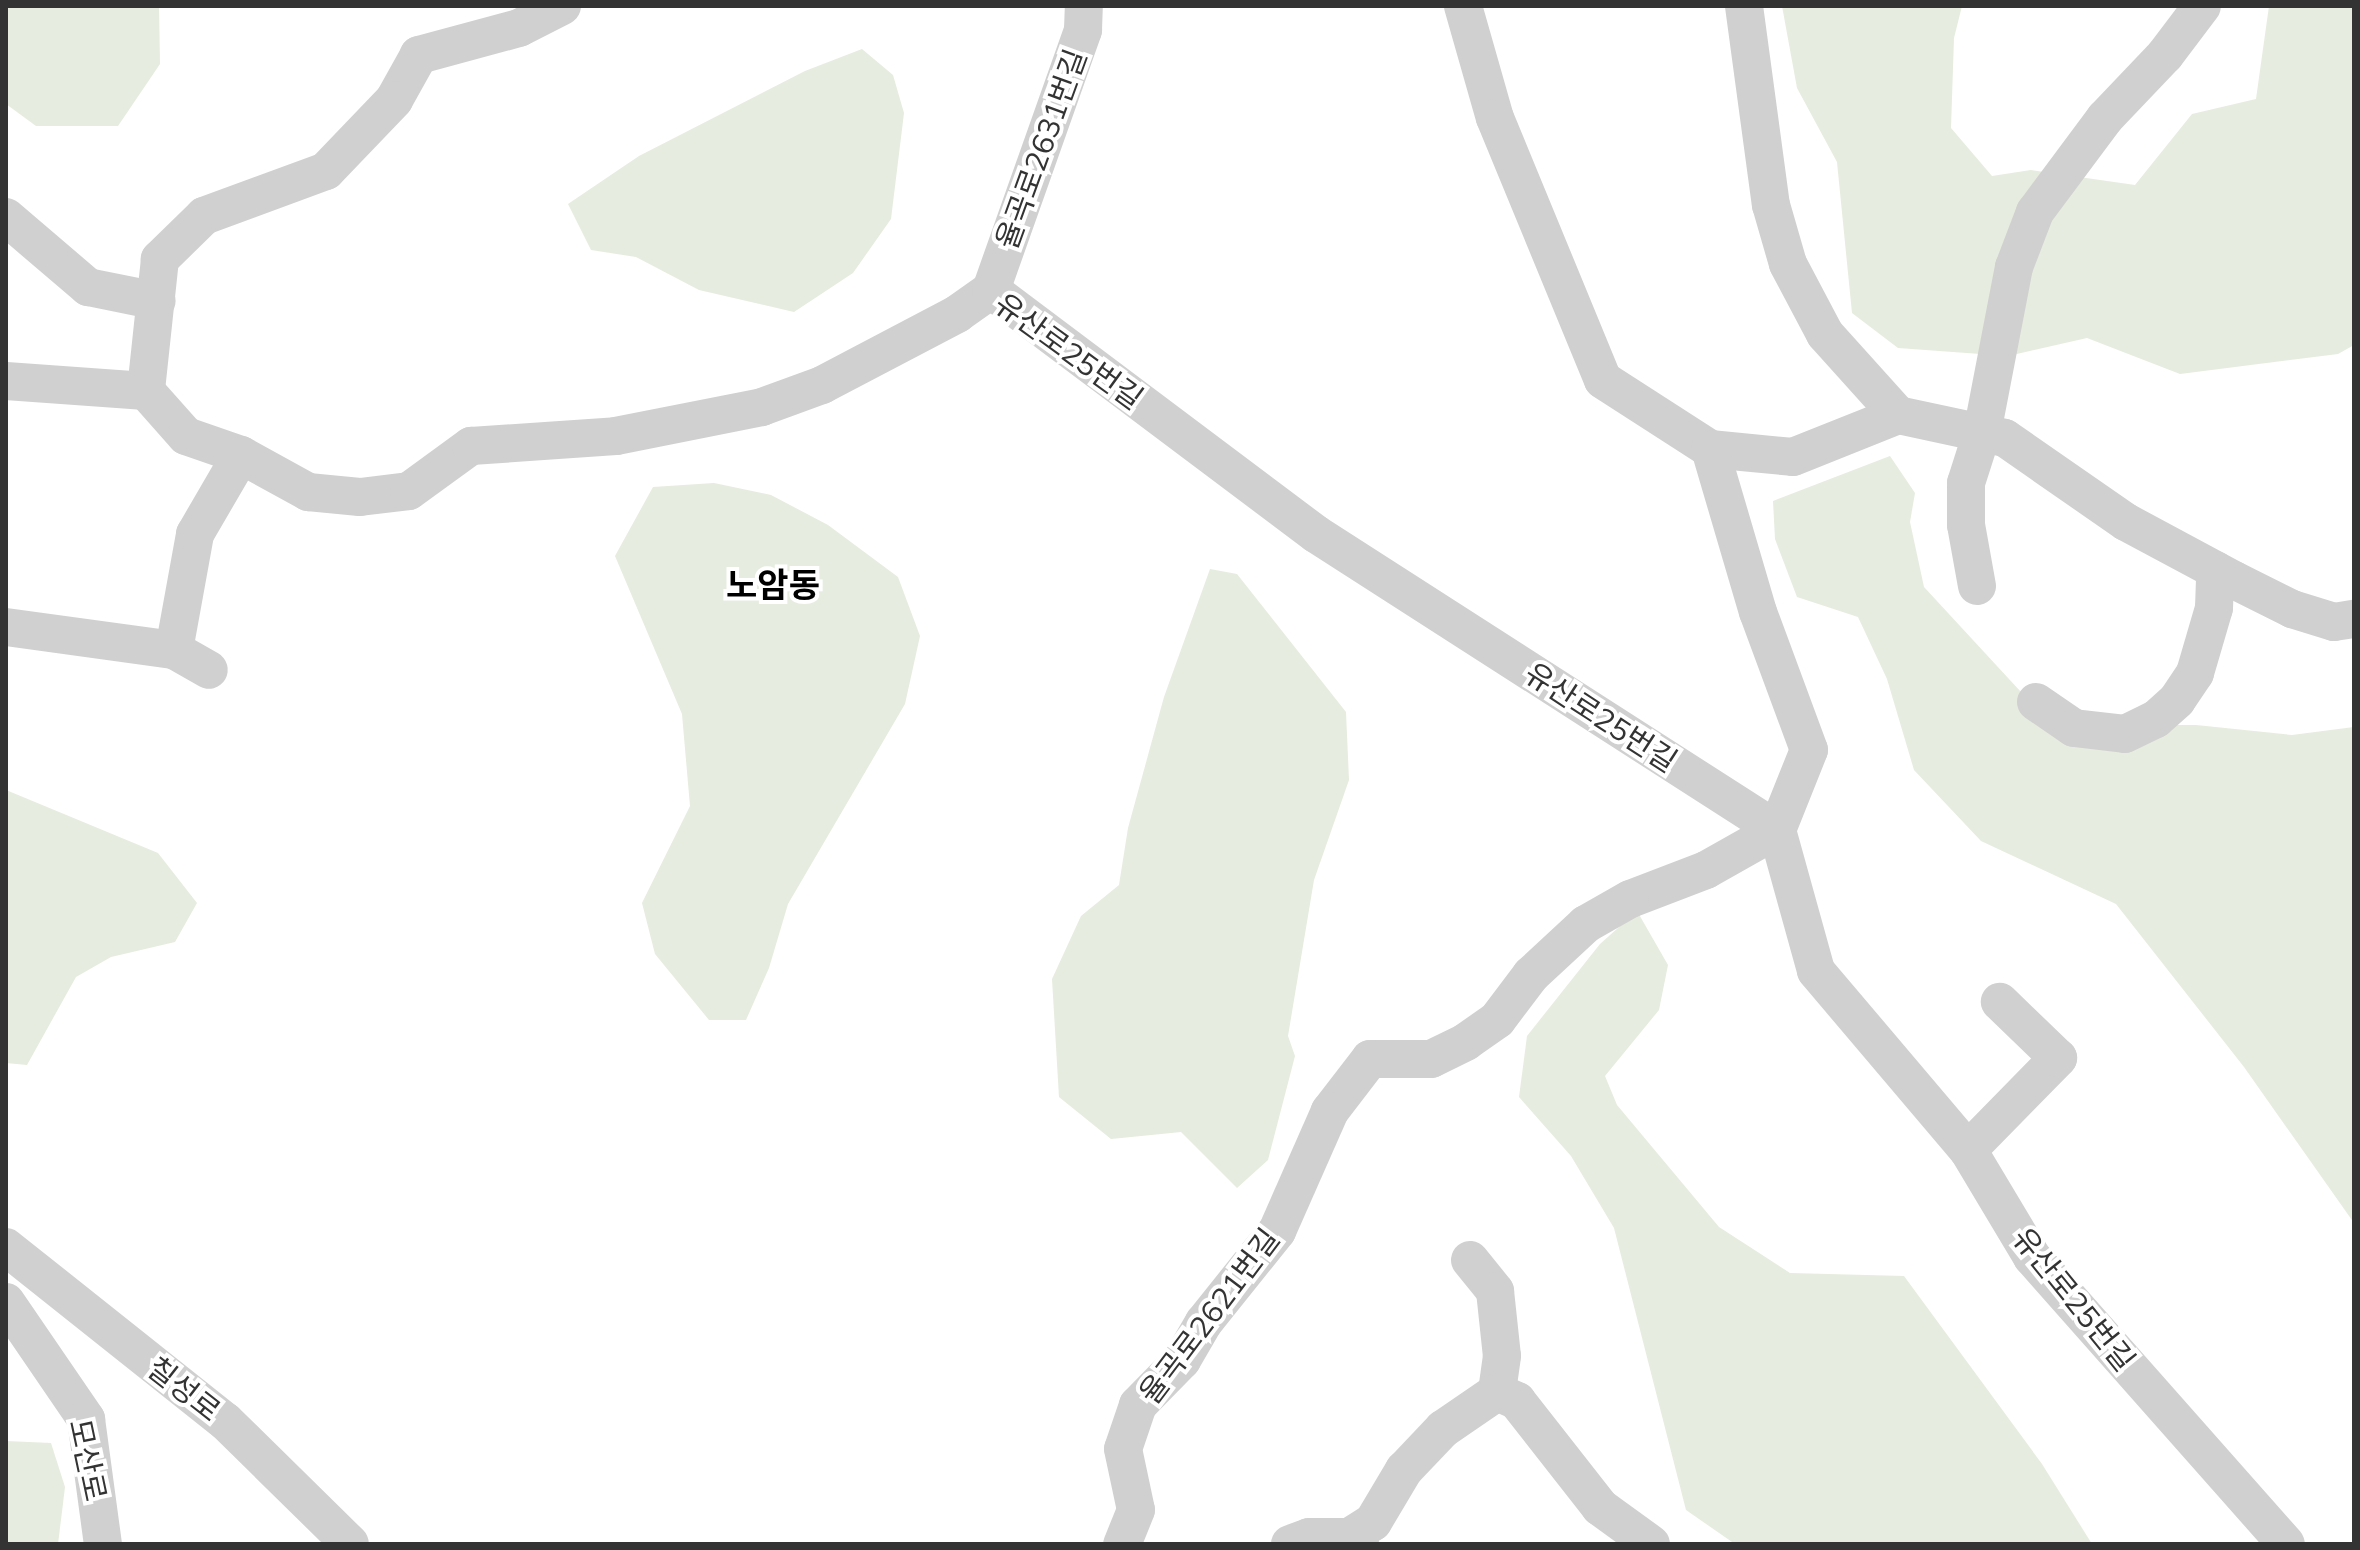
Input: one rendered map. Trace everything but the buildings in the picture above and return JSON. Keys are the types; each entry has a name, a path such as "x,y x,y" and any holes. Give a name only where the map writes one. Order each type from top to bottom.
{"street":[{"path":"146,391 160,259 204,216 326,171 394,100 419,55 519,28 562,6"},
{"name":"율곡로2631번길","path":"991,290 1083,30 1084,6"},
{"path":"1463,6 1495,118 1603,380 1710,449 1793,457 1898,415 2005,438 2126,522 2215,570 2292,609 2334,622 2354,619"},
{"path":"1744,6 1771,205 1788,264 1825,334 1898,415"},
{"path":"1977,586 1966,525 1966,483 1982,433 2014,267 2035,212 2105,118 2165,55 2202,6"},
{"path":"6,217 88,287 157,301"},
{"name":"유산로25번길","path":"241,455 308,492 360,497 409,491 471,446 616,436 762,407 822,385 957,314 991,290 1316,534 1777,830 1816,971 1968,1150 2032,1257 2286,1544"},
{"path":"6,381 146,391 186,436 241,455 195,534 174,650"},
{"path":"1710,449 1758,612 1809,750 1777,830"},
{"path":"2036,702 2074,728 2125,734 2156,719 2177,700 2195,673 2214,608 2215,570"},
{"path":"6,627 174,650 209,670"},
{"name":"율곡로2621번길","path":"1127,1543 1136,1510 1123,1449 1138,1405 1182,1360 1204,1322 1277,1231 1330,1111 1370,1059 1431,1059 1466,1042 1497,1020 1531,975 1586,924 1630,899 1706,870 1777,830"},
{"path":"1968,1150 2058,1058 2000,1002"},
{"name":"칠성로","path":"6,1247 225,1421 350,1544"},
{"path":"1290,1544 1309,1537 1355,1540 1373,1522 1404,1470 1443,1429 1497,1392 1502,1356 1495,1291 1470,1260"},
{"name":"모산로","path":"6,1302 86,1419 103,1544"},
{"path":"1497,1392 1517,1401 1600,1507 1651,1544"}],"shaded area":[{"path":"6,6 159,6 160,64 118,126 36,126 6,104"},
{"path":"1782,6 1962,6 1954,38 1951,128 1992,176 2031,170 2135,185 2192,114 2256,99 2269,6 2354,6 2354,345 2338,354 2180,374 2087,338 2008,356 1898,348 1852,313 1837,162 1797,88"},
{"path":"862,49 893,75 904,113 891,219 853,273 794,312 699,290 636,257 591,250 568,204 639,156 805,71"},
{"path":"1890,456 1915,493 1910,522 1924,587 2033,705 2088,725 2196,725 2292,735 2354,727 2354,1223 2244,1067 2116,904 1981,841 1914,770 1887,679 1858,617 1797,597 1775,539 1773,501"},
{"path":"714,483 771,495 828,525 898,577 920,636 905,704 788,904 769,968 746,1020 709,1020 655,954 642,903 690,806 682,714 615,556 653,487"},
{"path":"1210,569 1237,574 1346,712 1349,780 1314,880 1288,1036 1295,1056 1268,1160 1237,1188 1181,1132 1111,1139 1059,1097 1052,979 1081,916 1119,885 1128,828 1164,697"},
{"path":"6,790 158,853 197,903 175,942 111,957 76,977 27,1065 6,1063"},
{"path":"1637,911 1668,965 1659,1010 1605,1076 1617,1105 1719,1227 1790,1273 1904,1276 2042,1464 2092,1544 1735,1544 1686,1510 1614,1228 1571,1156 1519,1097 1527,1036 1600,944"},
{"path":"6,1441 51,1443 65,1487 58,1544 6,1544"}],"district":[{"name":"노암동","path":"773,585"}]}
